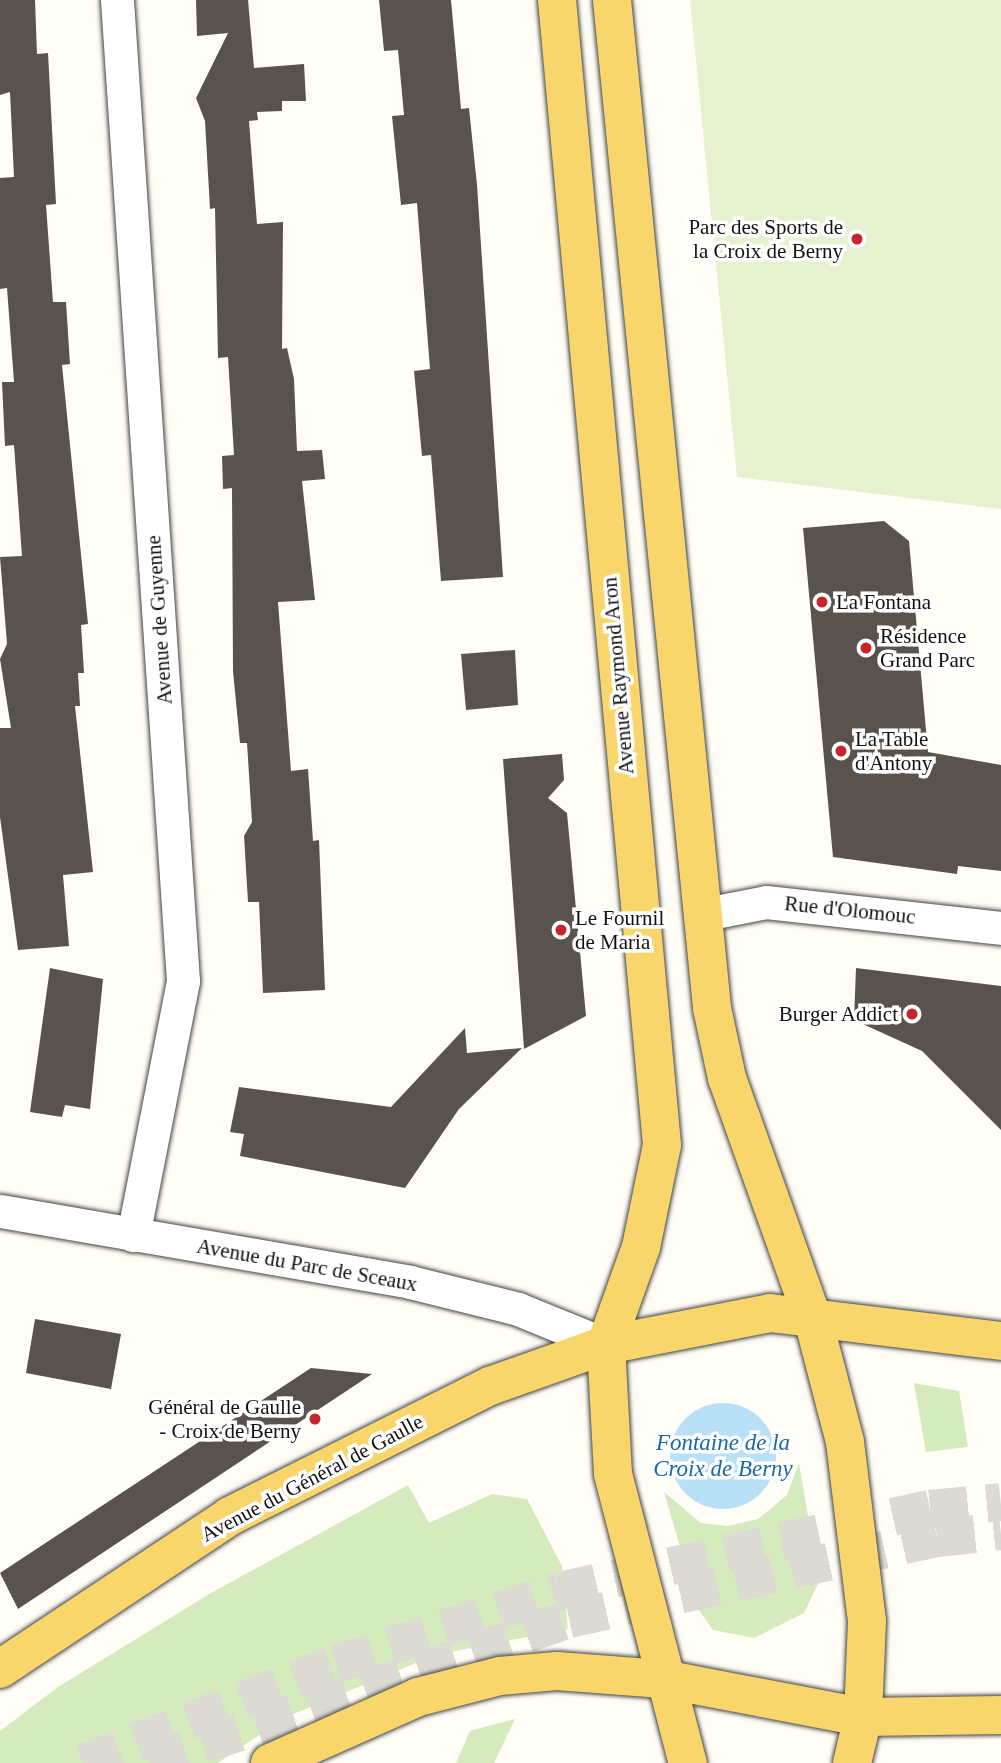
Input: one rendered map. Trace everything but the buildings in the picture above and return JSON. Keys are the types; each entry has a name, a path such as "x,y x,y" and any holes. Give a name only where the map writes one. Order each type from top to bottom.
{"main road":[{"name":"Avenue Raymond Aron","path":"557,0 662,1145 641,1247 606,1345"},
{"path":"612,0 700,915 727,1077 813,1319 845,1442 862,1570 863,1717 852,1763"},
{"name":"Avenue du Général de Gaulle","path":"0,1669 230,1516 490,1386 606,1345 770,1313 1001,1341"},
{"path":"606,1345 613,1474 663,1679 688,1763"},
{"path":"270,1763 418,1697 500,1676 557,1671 663,1679 863,1717 1001,1715"}],"street":[{"name":"Avenue de Guyenne","path":"117,0 183,981 133,1235"},
{"name":"Rue d'Olomouc","path":"700,915 765,902 1001,928"},
{"name":"Avenue du Parc de Sceaux","path":"0,1211 470,1296 606,1345"}],"green space":[{"name":"Parc des Sports de la Croix de Berny","path":"690,0 1001,0 1001,509 737,477"},
{"path":"914,1383 959,1391 968,1447 926,1452"},
{"path":"799,1463 819,1582 804,1613 754,1638 713,1630 698,1609 664,1492 701,1523 728,1526 758,1519 787,1495"},
{"path":"408,1485 429,1523 492,1494 527,1499 562,1566 568,1629 435,1655 284,1718 218,1763 0,1763 0,1731 58,1687 211,1593"},
{"path":"515,1719 494,1763 456,1763 470,1731"}],"water":[{"name":"Fontaine de la Croix de Berny","path":"723,1403 743,1407 761,1418 772,1436 776,1456 772,1476 761,1494 743,1505 723,1509 703,1505 685,1494 674,1476 670,1456 674,1436 685,1418 703,1407"}],"tunnel":[{"path":"83,1763 336,1664 559,1591 930,1509 1001,1502"},
{"path":"149,1763 569,1619 937,1538 1001,1531"}],"place":[{"name":"Parc des Sports de la Croix de Berny","path":"857,239"},
{"name":"La Fontana","path":"822,602"},
{"name":"Résidence Grand Parc","path":"866,648"},
{"name":"La Table d'Antony","path":"841,751"},
{"name":"Le Fournil de Maria","path":"561,930"},
{"name":"Burger Addict","path":"912,1014"},
{"name":"Général de Gaulle - Croix de Berny","path":"315,1419"}]}
